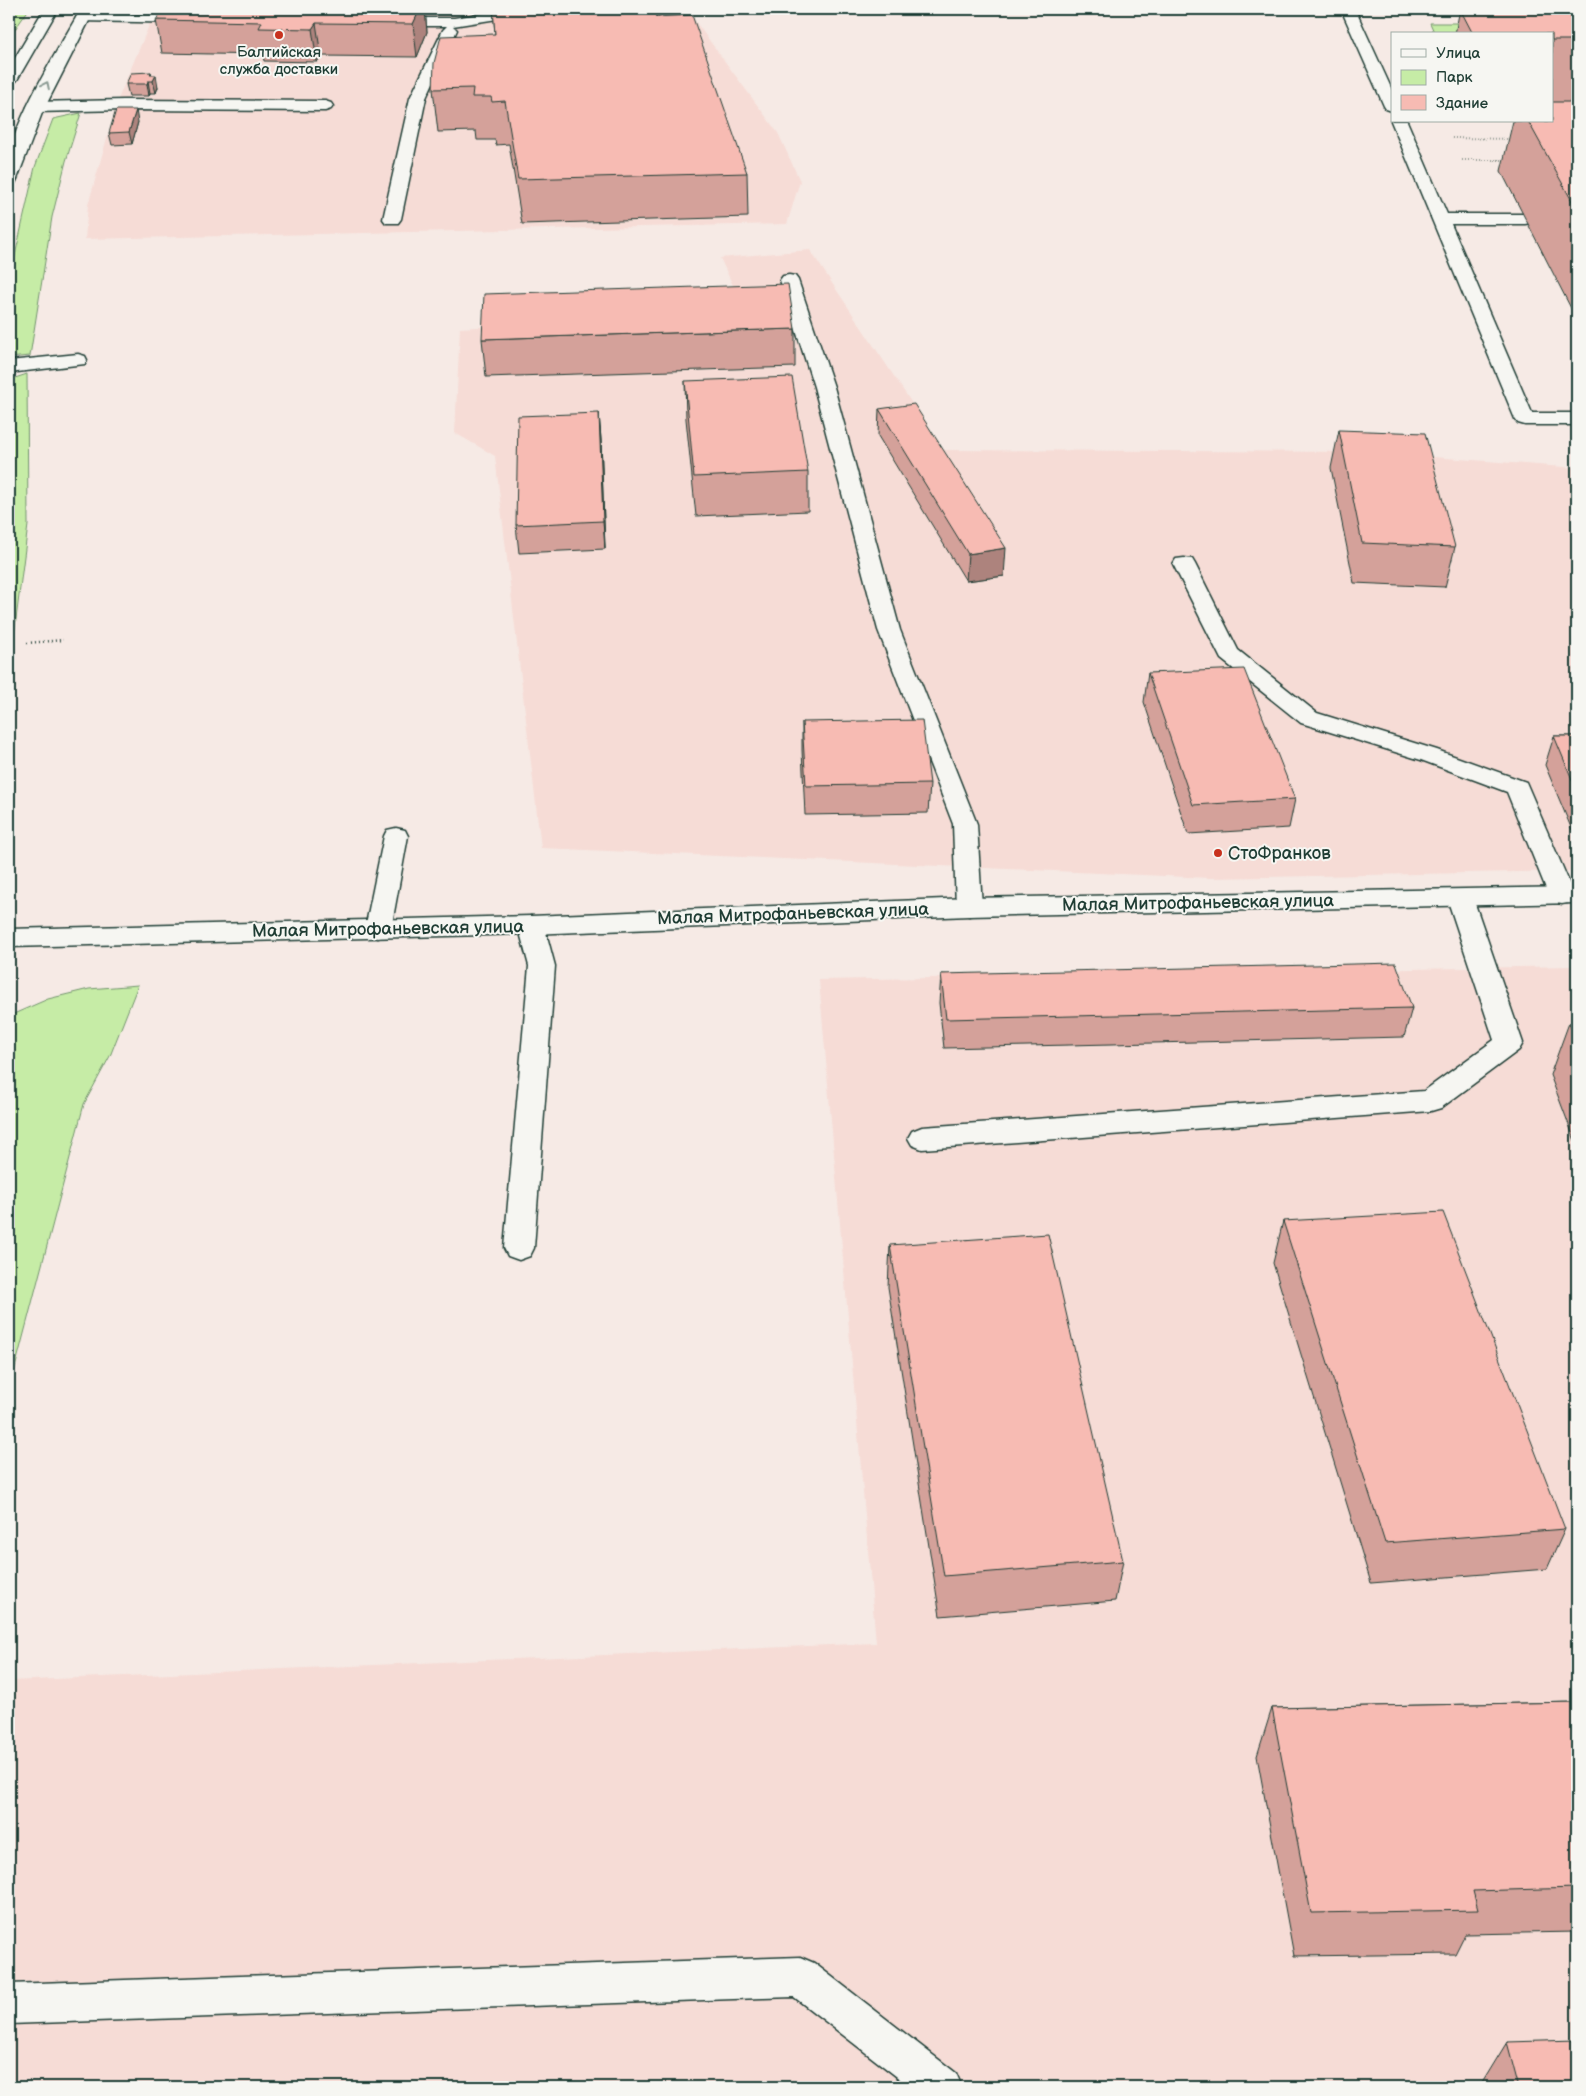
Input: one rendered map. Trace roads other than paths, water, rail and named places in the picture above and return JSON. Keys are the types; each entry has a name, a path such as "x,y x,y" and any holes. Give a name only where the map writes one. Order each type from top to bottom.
{"street":[{"path":"9,80 51,9"},
{"path":"379,22 454,22 534,9"},
{"path":"1348,10 1391,104"},
{"path":"9,179 19,146 35,107 85,14 211,20"},
{"path":"392,219 418,98 454,22"},
{"path":"35,107 124,105 325,106"},
{"path":"1399,122 1525,419 1577,419"},
{"path":"1442,219 1525,219"},
{"path":"789,280 824,387 889,630 965,824 969,907"},
{"path":"9,367 78,360"},
{"path":"1184,564 1229,654 1309,718 1429,755 1517,788 1570,896"},
{"path":"378,929 396,836"},
{"name":"Малая Митрофаньевская улица","path":"9,938 531,925 969,907 1570,896"},
{"path":"922,1138 1431,1101 1510,1043 1460,898"},
{"path":"519,1248 542,966 531,925"},
{"path":"9,2004 800,1977 942,2087"}],"place":[{"name":"Балтийская служба доставки","path":"279,35"},
{"name":"СтоФранков","path":"1218,853"}]}
